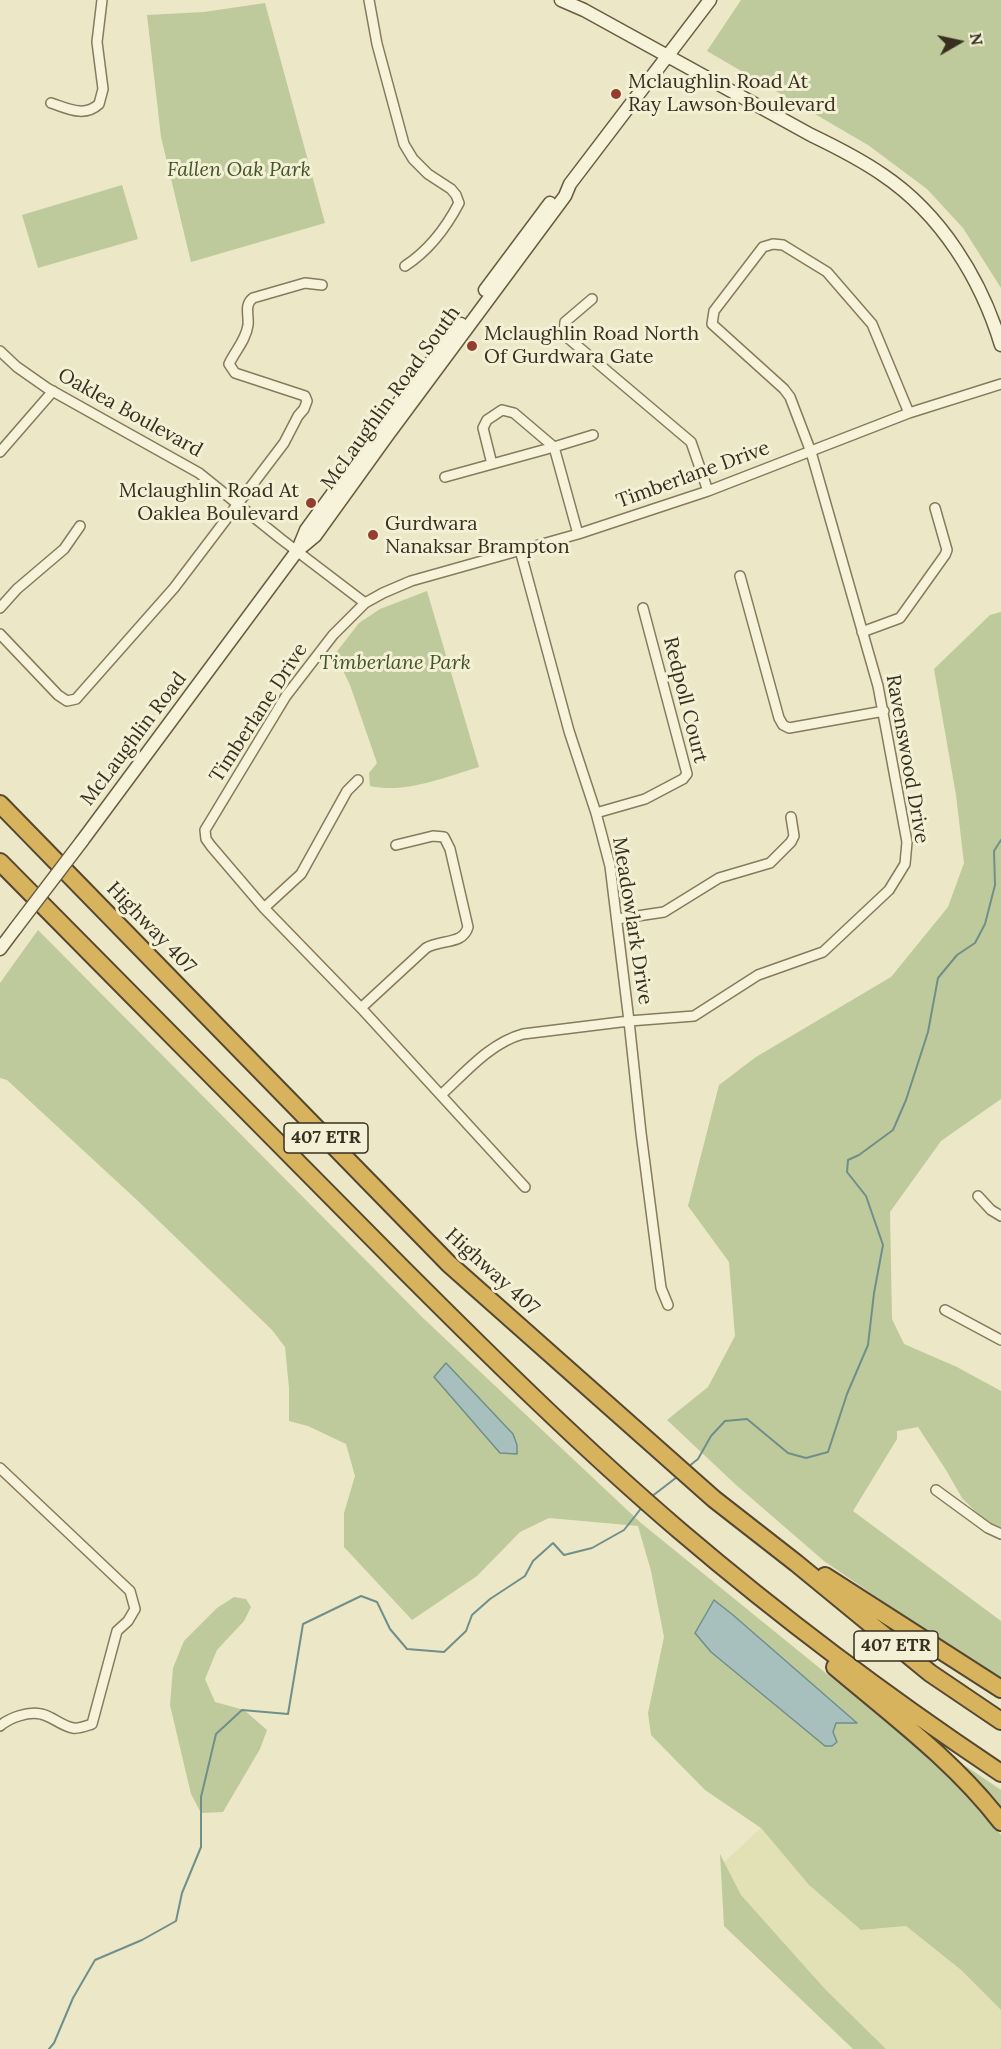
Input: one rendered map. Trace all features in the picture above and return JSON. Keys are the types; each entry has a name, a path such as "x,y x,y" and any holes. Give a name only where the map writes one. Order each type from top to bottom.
{"highway":[{"name":"Highway 407","path":"0,804 449,1264 714,1499 930,1673 1001,1721"},
{"name":"407 ETR","path":"0,862 299,1166 506,1372 631,1488 807,1635 1001,1773"},
{"path":"796,1563 821,1573 1001,1689"},
{"path":"807,1635 820,1654 951,1765 980,1795 1001,1822"}],"street":[{"path":"51,103 85,112 99,104 103,89 97,42 102,0"},
{"path":"369,0 377,44 404,144 413,159 428,174 452,189 459,203 452,217 428,248 405,266"},
{"path":"561,0 584,10 666,57 849,154 885,176 930,215 957,252 986,304 1001,345"},
{"name":"McLaughlin Road South","path":"297,551 315,536 387,435 566,196 570,184 710,0"},
{"name":"Ravenswood Drive","path":"441,1095 492,1048 507,1038 629,1020 694,1016 758,975 823,952 889,890 905,864 906,842 884,711 811,452 790,397 784,388 712,324 714,311 763,247 773,244 783,245 827,272 872,324 909,413"},
{"path":"0,634 58,695 67,701 76,699 174,588 284,443 307,401 305,396 297,392 289,392 235,373 231,369 229,364 248,328 247,305 253,298 305,283 322,285"},
{"path":"592,299 565,322 564,332 568,338 691,442 708,490"},
{"name":"Oaklea Boulevard","path":"0,351 17,367 53,390 199,473 365,603"},
{"name":"Timberlane Drive","path":"525,1187 361,1008 264,908 211,846 206,839 205,830 286,696 329,640 365,603 411,581 578,534 708,490 909,413 1001,384"},
{"path":"0,452 53,390"},
{"path":"492,464 483,428 489,418 502,410 514,413 554,447 578,534"},
{"path":"445,477 593,435"},
{"path":"862,632 900,618 945,555 947,550 935,508"},
{"path":"0,608 17,589 64,549 80,526"},
{"name":"Meadowlark Drive","path":"520,550 569,731 596,813 610,866 640,1133 661,1288 668,1305"},
{"name":"McLaughlin Road","path":"0,949 297,551"},
{"path":"740,576 779,718 783,725 789,728 884,711"},
{"name":"Redpoll Court","path":"596,813 645,799 683,779 687,774 644,608"},
{"path":"264,908 301,874 347,791 358,780"},
{"path":"617,919 664,912 719,878 770,863 794,836 791,817"},
{"path":"361,1008 426,948 439,942 461,938 466,934 468,927 450,849 444,837 433,836 396,845"},
{"path":"978,1196 991,1210 1001,1216"},
{"path":"945,1310 1001,1340"},
{"path":"0,1468 130,1592 135,1609 128,1621 117,1631 92,1724 75,1729 57,1723 42,1714 7,1720 0,1726"},
{"path":"936,1490 988,1528 1001,1534"}],"green space":[{"path":"741,0 1001,0 1001,288 963,228 927,189 868,145 707,51"},
{"name":"Fallen Oak Park","path":"265,3 325,223 191,262 161,137 147,15 204,12"},
{"path":"122,185 138,239 38,268 22,215"},
{"name":"Timberlane Park","path":"427,591 479,767 411,786 384,788 370,786 369,773 377,763 350,685 335,654 359,623 380,609"},
{"path":"1001,612 1001,1099 941,1141 890,1212 892,1319 904,1344 957,1367 1001,1391 1001,1528 983,1519 962,1498 918,1427 897,1431 897,1439 853,1511 1001,1621 1001,1678 824,1561 735,1484 667,1420 708,1387 735,1336 729,1262 688,1206 719,1085 756,1057 891,977 948,907 964,863 956,795 934,669 990,615"},
{"path":"38,930 423,1318 641,1523 939,1765 980,1807 1001,1835 1001,2010 961,1970 906,1926 861,1930 809,1885 761,1828 705,1790 651,1735 648,1713 664,1637 651,1571 638,1526 549,1518 520,1532 477,1576 412,1620 344,1547 344,1513 355,1476 346,1444 308,1426 289,1421 285,1347 272,1330 138,1201 7,1080 0,1078 0,983"},
{"path":"234,1597 246,1599 251,1607 244,1621 217,1650 205,1679 215,1702 244,1710 267,1730 260,1749 223,1812 201,1813 191,1794 170,1705 173,1668 184,1641 217,1608"},
{"path":"964,1765 1001,1790 1001,1811"},
{"path":"761,1828 809,1885 861,1930 906,1926 958,1968 1001,2010 1001,2049 886,2049 825,1989 741,1895 724,1862"},
{"path":"720,1854 741,1895 825,1989 886,2049 853,2049 724,1926"}],"water":[{"path":"446,1363 513,1434 517,1454 500,1453 434,1377"},
{"path":"714,1600 857,1723 836,1723 833,1732 837,1742 832,1746 825,1746 711,1652 695,1633"}],"waterway":[{"path":"688,1467 698,1459 711,1436 725,1421 747,1419 788,1453 806,1458 828,1452 847,1394 868,1345 883,1245 866,1196 847,1172 848,1160 859,1155 893,1130 906,1100 928,1032 938,978 957,955 975,943 985,924 995,885 994,851 1001,840"},
{"path":"651,1497 677,1477"},
{"path":"49,2049 54,2043 73,1998 95,1960 142,1940 176,1921 182,1893 201,1847 201,1797 216,1734 242,1710 288,1714 303,1624 361,1596 377,1602 390,1629 407,1649 444,1652 466,1631 472,1615 490,1599 525,1576 533,1561 553,1543 564,1555 592,1548 624,1530 643,1506"}],"place":[{"name":"Mclaughlin Road At Ray Lawson Boulevard","path":"616,94"},
{"name":"Mclaughlin Road North Of Gurdwara Gate","path":"472,346"},
{"name":"Mclaughlin Road At Oaklea Boulevard","path":"311,503"},
{"name":"Gurdwara Nanaksar Brampton","path":"373,535"}]}
